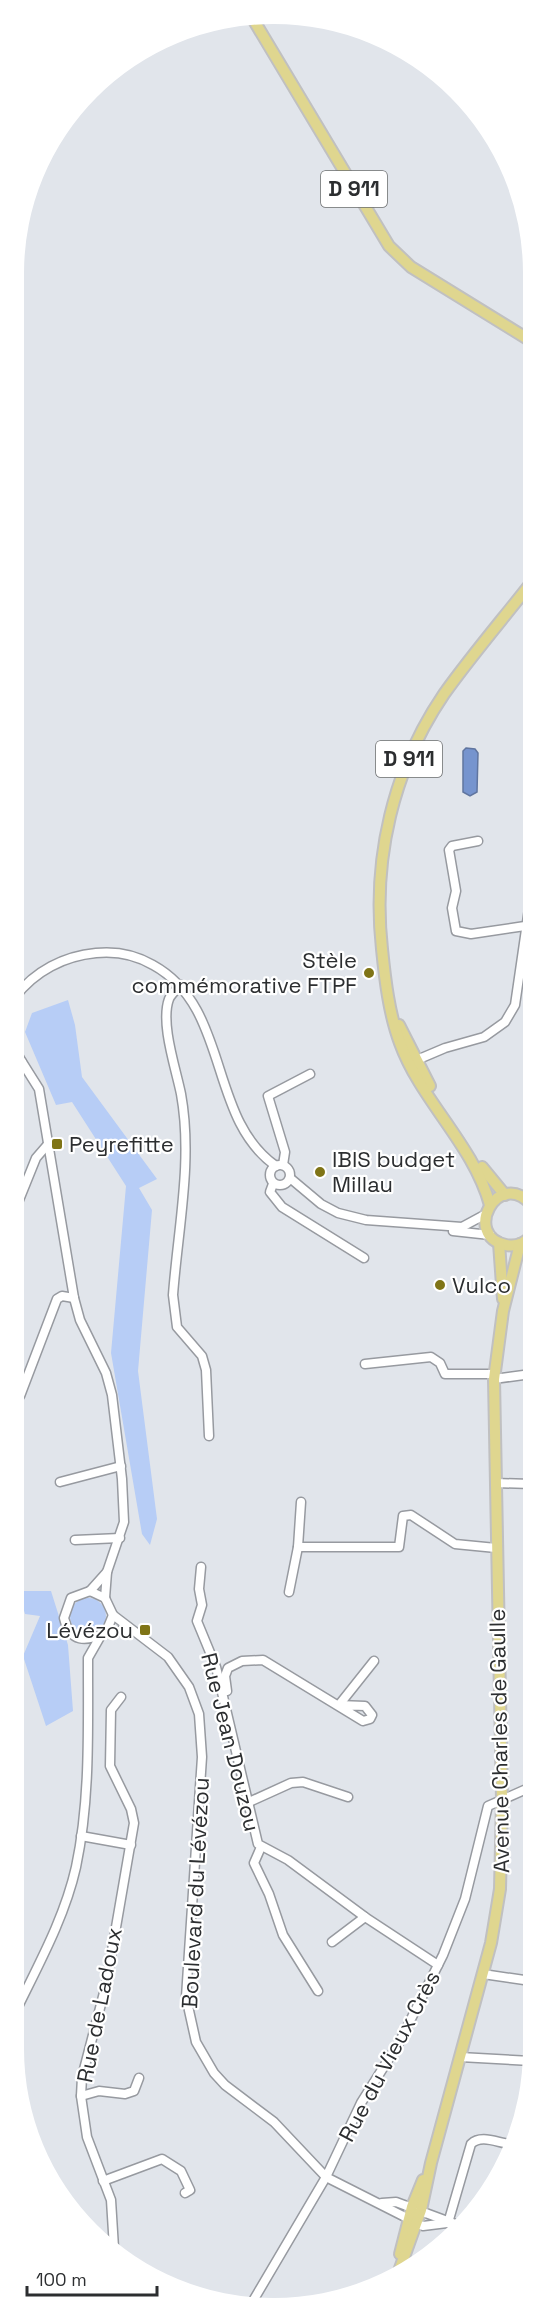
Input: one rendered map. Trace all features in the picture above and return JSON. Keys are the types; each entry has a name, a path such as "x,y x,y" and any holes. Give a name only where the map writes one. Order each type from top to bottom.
{"main road":[{"name":"D 911","path":"257,25 389,246 411,267 523,336"},
{"name":"D 911","path":"488,1209 477,1170 412,1062 394,1018 384,969 380,909 381,863 386,832 399,782 420,735 445,693 523,593"},
{"name":"D 911","path":"412,1062 491,1181 505,1195"},
{"path":"523,1198 505,1195 488,1209 486,1225 490,1235 499,1243 520,1244 523,1242"},
{"path":"499,1243 503,1311"},
{"path":"503,1311 520,1244"},
{"name":"Avenue Charles de Gaulle","path":"400,2264 431,2163 483,1974 500,1889 502,1801 496,1548 495,1376 503,1311"},
{"name":"Avenue Charles de Gaulle","path":"401,2263 413,2235 416,2194 431,2163"}],"street":[{"path":"477,842 452,846 449,850 456,891 452,908 456,931 471,934 523,926"},
{"path":"412,1062 484,1037 505,1022 515,1005 523,942"},
{"path":"24,987 49,967 82,954 103,952 145,960 181,985 204,1021 234,1109 261,1153 276,1168 290,1172 288,1181"},
{"path":"181,985 169,1000 168,1010 168,1034 181,1094 185,1139 172,1295 181,1335 202,1356 206,1371 209,1436"},
{"path":"24,1065 39,1089 74,1298 80,1320 105,1373 112,1395 121,1466 124,1512 120,1538 107,1572 105,1598 113,1615 88,1658"},
{"path":"310,1074 268,1096 285,1152 276,1168 270,1192 282,1207 364,1258"},
{"path":"24,1077 34,1080"},
{"path":"24,1188 36,1158 49,1143"},
{"path":"273,1184 288,1181 338,1213 353,1218 462,1227 488,1209"},
{"path":"426,1225 474,1235 490,1235"},
{"path":"24,1386 57,1299 62,1296 74,1298"},
{"path":"365,1364 431,1357 440,1363 445,1374 523,1374"},
{"path":"60,1482 121,1466"},
{"path":"495,1483 523,1484"},
{"path":"289,1592 298,1548 301,1502"},
{"path":"298,1548 399,1547 404,1516 411,1515 455,1544 496,1548"},
{"path":"75,1540 120,1538"},
{"name":"Rue Jean Douzou","path":"201,1567 199,1588 202,1605 197,1622 216,1667 230,1718 247,1803 256,1837 261,1846 288,1860 365,1917 438,1965"},
{"path":"24,1995 55,1932 75,1869 81,1836 87,1778 88,1658 79,1638 65,1624 64,1611 71,1598 90,1591 107,1572"},
{"path":"90,1591 105,1598"},
{"name":"Boulevard du Lévézou","path":"113,1615 130,1631 153,1644 168,1657 182,1676 194,1701 201,1729 202,1756 186,1997 196,2042 214,2073 225,2085 274,2122 326,2176 363,2198 448,2223"},
{"path":"79,1638 91,1640 103,1634 130,1631"},
{"path":"230,1718 225,1676 228,1668 242,1660 263,1660 270,1663 339,1705 374,1660"},
{"name":"Rue de Ladoux","path":"114,2240 113,2213 104,2181 87,2137 81,2096 84,2069 106,1985 134,1822 131,1809 115,1779 109,1755 111,1710 121,1697"},
{"path":"247,1803 291,1783 303,1782 348,1797"},
{"path":"502,1801 523,1791"},
{"name":"Rue du Vieux Crès","path":"255,2297 326,2176 361,2103 400,2041 438,1965 465,1899 488,1806 502,1801"},
{"path":"81,1836 131,1845"},
{"name":"Rue Jean Douzou","path":"261,1846 254,1863 269,1894 283,1935 318,1991"},
{"path":"332,1942 365,1917"},
{"path":"483,1974 523,1980"},
{"path":"460,2057 522,2061"},
{"path":"81,2096 99,2091 125,2094 134,2091 139,2078"},
{"path":"448,2223 471,2144 476,2139 504,2143"},
{"path":"104,2181 162,2159 181,2171 189,2190 185,2193"},
{"path":"415,2215 423,2226 451,2224"}],"shaded area":[{"path":"466,748 475,749 478,753 477,792 470,796 463,792 463,751"},
{"path":"68,1000 75,1025 82,1077 157,1179 139,1188 152,1210 138,1371 157,1519 150,1545 142,1534 111,1353 126,1186 72,1102 56,1105 25,1032 32,1013"},
{"path":"24,1591 51,1591 68,1645 73,1711 46,1726 24,1659 24,1654 40,1616 25,1614"},
{"path":"88,1598 101,1603 106,1616 101,1629 88,1634 75,1629 70,1616 75,1603"}],"place":[{"name":"Stèle commémorative FTPF","path":"369,973"},
{"name":"Peyrefitte","path":"57,1144"},
{"name":"IBIS budget Millau","path":"320,1172"},
{"name":"Vulco","path":"440,1285"},
{"name":"Lévézou","path":"145,1630"}]}
